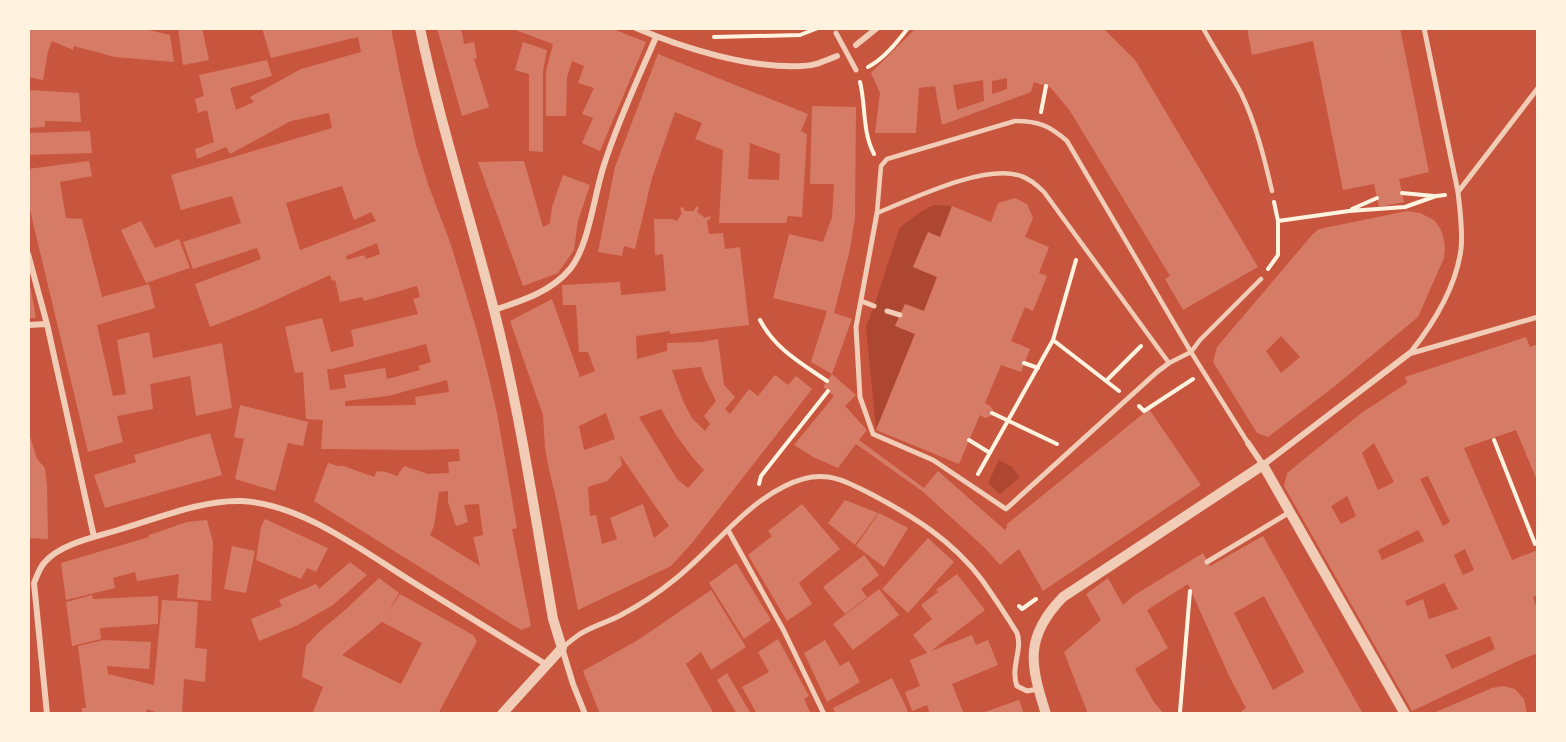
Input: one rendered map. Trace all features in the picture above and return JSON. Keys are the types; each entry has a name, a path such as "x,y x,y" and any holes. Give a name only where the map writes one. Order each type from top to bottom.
{"street":[{"path":"420,28 431,83 494,310 512,389 553,619 585,714"},
{"path":"636,28 656,37 701,51 757,64 802,66 819,64 837,56"},
{"path":"856,45 877,28"},
{"path":"1046,714 1038,689 1033,651 1036,635 1044,619 1063,597 1263,465 1410,353 1429,329 1443,304 1457,268 1461,234 1458,192 1424,28"},
{"path":"836,33 857,72"},
{"path":"494,310 546,290 572,268 581,252 604,163 656,37"},
{"path":"1458,192 1538,88"},
{"path":"877,213 856,327 860,397 873,434 933,460 1006,509 1169,363"},
{"path":"28,254 94,537"},
{"path":"861,301 874,306"},
{"path":"886,311 900,315"},
{"path":"1410,353 1538,317"},
{"path":"28,325 46,324"},
{"path":"1248,443 1263,465 1405,714"},
{"path":"502,714 562,648 580,634 623,614 653,596 691,566 753,508 777,490 798,480 827,476 843,480 908,514 926,526 963,558 981,578 1020,639 1014,674 1017,686 1027,691 1038,689"},
{"path":"47,714 31,582 45,561 62,549 94,537 220,502 241,501 286,510 332,533 547,665"},
{"path":"1207,562 1290,512"},
{"path":"728,530 784,631 824,714"}],"lane":[{"path":"1203,28 1240,93 1254,123 1272,191"},
{"path":"1248,443 1203,372 1191,351 1067,141 1055,130 1038,123 1016,121 887,159 881,166 877,213 961,180 1006,173 1034,182 1044,192 1169,363 1191,351 1261,279"}],"path":[{"path":"710,37 800,35 818,28"},
{"path":"881,166 869,145 861,85 857,72 874,64 908,28"},
{"path":"1038,123 1046,86"},
{"path":"1261,279 1278,255 1278,221 1272,191"},
{"path":"1278,221 1349,211 1405,207 1436,196 1458,192"},
{"path":"1402,193 1436,196"},
{"path":"1349,211 1377,198"},
{"path":"971,486 1053,340 1082,244"},
{"path":"760,320 767,333 788,354 827,381"},
{"path":"1106,381 1138,348 1151,339"},
{"path":"1053,340 1144,411 1203,372"},
{"path":"1024,363 1038,368"},
{"path":"753,508 761,476 828,391"},
{"path":"992,413 1071,450"},
{"path":"969,440 990,453"},
{"path":"1494,440 1535,544"},
{"path":"1180,712 1190,591"},
{"path":"1014,600 1022,609 1038,598"}],"shaded area":[{"path":"934,205 952,206 940,237 928,232 913,267 937,277 924,311 905,304 895,325 915,334 876,430 866,327 900,227"},
{"path":"999,460 1012,467 1020,477 1000,494 988,483"}],"building":[{"path":"28,28 140,28 170,35 174,62 115,57 74,46 73,50 52,41 43,80 28,77"},
{"path":"178,28 202,28 209,60 183,65"},
{"path":"262,28 391,28 416,145 451,245 489,378 517,528 512,529 531,626 521,630 314,501 328,463 374,477 377,471 397,476 404,466 428,474 449,473 448,462 460,461 459,449 321,449 323,420 306,419 303,372 295,373 285,327 322,318 331,352 354,346 351,330 418,314 413,299 420,297 417,286 364,301 362,297 340,302 335,280 332,281 330,275 254,310 210,327 195,284 261,259 257,248 193,269 183,242 241,223 232,196 181,210 171,175 332,128 329,113 291,121 230,154 226,147 197,159 195,149 214,142 207,110 198,113 195,99 204,96 199,75 267,60 272,76 230,88 236,110 254,102 250,97 301,69 361,52 358,37 271,58","holes":["342,186 354,220 371,212 376,221 300,250 286,203","377,243 380,254 366,259 364,255 347,260 346,256","426,344 431,362 418,366 420,370 387,379 385,368 344,375 346,388 330,390 327,369","447,380 449,392 415,397 416,405 345,406 345,401 388,396","448,491 448,502 456,526 468,522 464,505 479,504 483,535 473,537 480,566 430,535 434,526 439,492"]},
{"path":"437,28 461,28 464,44 474,42 477,58 474,59 489,107 462,116"},
{"path":"510,28 610,28 646,42 600,151 582,143 593,118 582,114 594,88 578,83 584,66 572,61 567,77 566,116 546,116 546,71 553,44"},
{"path":"916,28 1103,28 1135,60 1258,267 1183,310 1165,279 1170,276 1070,111 1051,88 1034,82 1031,92 942,125 935,86 919,88 916,133 875,133 880,93 871,73","holes":["1007,78 1007,89 992,94 992,81","983,80 984,101 957,110 953,85"]},
{"path":"1247,28 1400,28 1429,172 1399,179 1404,202 1379,207 1374,184 1343,190 1313,41 1252,55"},
{"path":"523,42 547,50 543,71 543,152 529,151 529,74 515,70"},
{"path":"658,54 808,114 801,131 807,134 802,217 788,216 786,223 719,223 723,150 695,139 702,123 675,112 652,178 635,249 624,246 622,256 598,252 615,167","holes":["750,143 780,154 779,180 748,179"]},
{"path":"28,90 79,93 81,122 45,121 45,127 28,128"},
{"path":"812,106 856,107 855,218 850,249 834,313 852,319 832,374 811,362 827,311 773,298 789,234 823,242 832,217 834,184 810,184"},
{"path":"90,131 92,153 28,155 28,133"},
{"path":"89,161 92,176 60,182 66,218 82,219 102,297 149,284 155,308 97,325 113,396 126,394 117,340 149,332 153,358 222,343 232,408 196,416 190,376 150,384 153,409 117,416 123,442 88,452 28,202 28,169"},
{"path":"524,161 543,227 550,223 552,207 563,175 590,185 578,221 574,250 558,273 523,286 478,162"},
{"path":"1015,198 1027,204 1033,218 1025,237 1049,247 1039,273 1047,276 1033,311 1025,307 1011,341 1030,349 1021,372 1001,365 985,403 993,410 991,416 985,418 980,415 959,464 876,430 915,334 895,326 905,304 924,311 937,277 913,267 928,232 940,237 952,206 991,222 998,203"},
{"path":"696,206 699,208 697,212 705,218 710,216 711,218 707,221 709,234 723,233 725,249 740,247 749,325 636,336 637,359 667,351 667,343 718,339 724,385 735,397 725,409 730,414 749,389 758,396 775,375 788,385 796,376 812,389 692,543 671,566 578,610 545,448 543,415 510,321 552,299 580,377 595,371 588,352 579,352 576,305 563,305 562,285 620,282 621,295 666,291 663,254 655,255 654,219 677,221 682,213 680,208 683,207 685,211 694,211","holes":["701,367 716,401 704,416 710,424 705,431 692,418 672,370","661,409 676,435 704,470 688,488 677,479 639,417","606,413 615,439 584,450 579,426","620,455 669,526 654,538 643,504 610,518 617,539 602,544 596,515 590,516 588,487 607,481 622,465"]},
{"path":"1407,211 1420,213 1434,220 1440,228 1445,247 1444,258 1418,317 1335,386 1268,437 1257,433 1213,362 1217,347 1319,229","holes":["1281,336 1300,357 1281,373 1266,351"]},
{"path":"141,221 155,248 179,239 190,268 146,283 121,230"},
{"path":"28,285 30,285 36,318 28,318"},
{"path":"1526,337 1530,347 1538,344 1538,483 1516,430 1464,448 1512,560 1538,550 1538,595 1533,597 1538,611 1538,653 1412,711 1284,486 1287,473 1360,414 1407,383 1405,377","holes":["1374,443 1394,482 1378,490 1362,453","1428,476 1450,522 1443,526 1420,479","1347,496 1356,516 1341,524 1331,506","1418,530 1424,541 1382,560 1378,550","1465,549 1474,570 1463,575 1454,555","1444,583 1458,609 1429,619 1423,599 1407,606 1405,601","1490,636 1495,649 1452,669 1445,655"]},
{"path":"832,374 856,395 845,406 867,430 859,440 924,488 938,471 1005,530 1006,525 1149,409 1201,485 1043,591 1019,549 1000,565 986,549 922,491 856,444 838,468 794,445 834,396 823,387"},
{"path":"240,405 308,422 303,446 288,443 275,491 235,479 244,439 234,437"},
{"path":"28,430 37,459 45,468 48,539 28,538"},
{"path":"210,433 222,475 105,508 94,475 136,462 134,455"},
{"path":"845,500 878,513 855,545 828,523"},
{"path":"802,504 840,549 799,583 812,604 787,621 748,555 772,536 768,531"},
{"path":"879,513 908,528 884,567 856,546"},
{"path":"265,519 328,548 316,572 307,568 301,579 256,560 261,527"},
{"path":"207,520 213,542 211,601 177,598 179,574 137,581 135,572 113,578 115,588 66,600 61,563 149,537 149,535 187,522"},
{"path":"1263,536 1363,714 1238,714 1246,708 1188,584 1147,610 1168,648 1135,669 1154,702 1164,714 1088,714 1064,652 1101,620 1086,594 1108,578 1123,605 1133,596 1203,553 1210,566","holes":["1264,596 1304,672 1273,690 1234,613"]},
{"path":"928,538 954,562 908,613 882,589"},
{"path":"232,546 255,551 246,593 224,589"},
{"path":"864,555 879,575 861,589 867,597 845,614 823,587"},
{"path":"350,562 367,575 333,605 298,625 259,641 251,619 282,606 279,600 316,584 319,589"},
{"path":"736,563 771,620 744,639 709,583"},
{"path":"957,574 985,610 931,651 972,635 976,645 988,640 998,665 952,684 964,714 930,714 927,705 912,711 905,692 920,686 910,660 927,653 913,635 932,619 921,605"},
{"path":"379,578 399,593 388,612 400,594 473,635 477,641 438,714 316,714 313,712 323,687 302,677 306,646","holes":["382,622 422,643 401,684 342,655"]},
{"path":"879,589 899,615 853,650 833,624"},
{"path":"711,590 746,647 711,670 701,652 686,664 714,714 600,714 583,671 638,640"},
{"path":"92,595 93,599 158,596 158,624 100,628 101,639 72,646 66,602"},
{"path":"162,600 198,602 195,648 207,649 205,682 184,679 182,714 160,714 147,709 145,714 82,714 82,708 86,708 78,646 104,640 151,642 149,669 107,666 108,674 154,685"},
{"path":"778,639 809,696 804,699 811,714 757,714 742,687 769,672 758,652"},
{"path":"825,640 840,666 849,661 860,682 827,702 804,653"},
{"path":"727,673 751,714 737,714 717,680"},
{"path":"892,678 908,711 904,714 836,714 833,708"},
{"path":"1503,686 1515,689 1524,699 1527,714 1431,714 1492,688"},
{"path":"1019,700 1024,714 982,713"}]}
